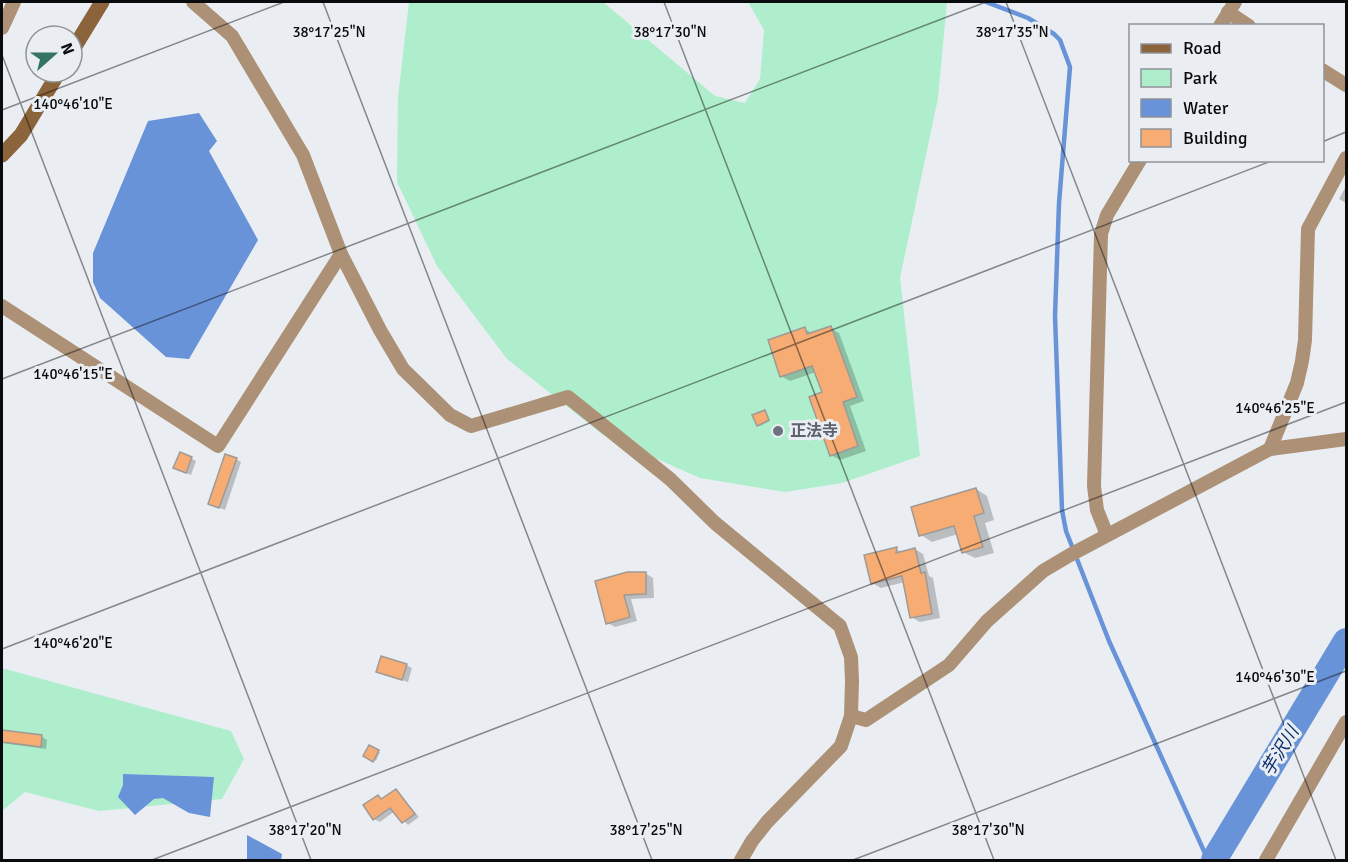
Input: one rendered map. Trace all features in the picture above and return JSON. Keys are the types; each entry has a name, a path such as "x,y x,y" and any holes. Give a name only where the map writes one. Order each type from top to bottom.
{"street":[{"path":"2,28 14,2"},
{"path":"84,31 102,2"},
{"path":"193,2 232,36 297,145 341,254 403,369 450,415 471,426 568,397 670,479 715,523 819,606 840,626 851,657 851,716 841,746 767,822 752,841 741,861"},
{"path":"1221,24 1231,7 1247,24"},
{"path":"1324,71 1347,85"},
{"path":"2,155 21,135 52,84"},
{"path":"1270,449 1297,383 1302,361 1305,340 1308,229 1342,177 1347,158"},
{"path":"1105,536 1094,486 1101,234 1107,215 1139,162"},
{"path":"2,297 2,306 218,446 341,254"},
{"path":"851,716 866,720 949,665 987,621 1043,571 1072,553 1270,449 1347,439"},
{"path":"1266,861 1347,722"}],"green space":[{"path":"409,2 603,2 715,96 745,103 760,79 764,30 748,2 947,2 938,98 900,278 920,456 842,483 785,492 700,478 603,435 507,359 437,266 397,182 398,97"},
{"path":"2,668 231,731 244,759 222,799 99,811 25,792 2,811"}],"water":[{"path":"199,113 217,141 209,151 258,240 189,359 166,357 100,298 93,282 93,253 148,121"},
{"path":"123,774 214,777 210,817 189,813 163,798 154,799 135,815 118,797 123,785"},
{"path":"247,835 282,854 281,860 247,860"}],"building":[{"path":"831,326 857,397 843,402 858,446 830,456 809,397 822,392 812,366 780,377 768,340 805,327 807,334"},
{"path":"765,410 769,420 757,426 752,415"},
{"path":"180,452 192,457 186,473 173,468"},
{"path":"225,454 237,458 219,508 208,504"},
{"path":"976,488 984,513 974,516 983,547 962,553 954,526 919,536 911,507"},
{"path":"897,547 896,553 915,548 921,573 925,572 932,614 910,618 902,576 871,584 864,555"},
{"path":"627,572 646,572 646,594 624,595 630,617 606,624 595,581"},
{"path":"381,656 407,664 402,680 376,672"},
{"path":"2,730 42,735 41,747 2,742"},
{"path":"369,745 379,750 373,762 363,756"},
{"path":"396,789 415,814 402,823 390,808 373,820 363,805 378,795 381,799"}],"waterway":[{"path":"986,2 1028,18 1054,34 1060,40 1070,67 1059,203 1055,316 1062,510 1066,531 1109,641 1208,860"},
{"name":"芋沢川","path":"1214,860 1346,641"}],"place":[{"name":"正法寺","path":"778,431"}]}
